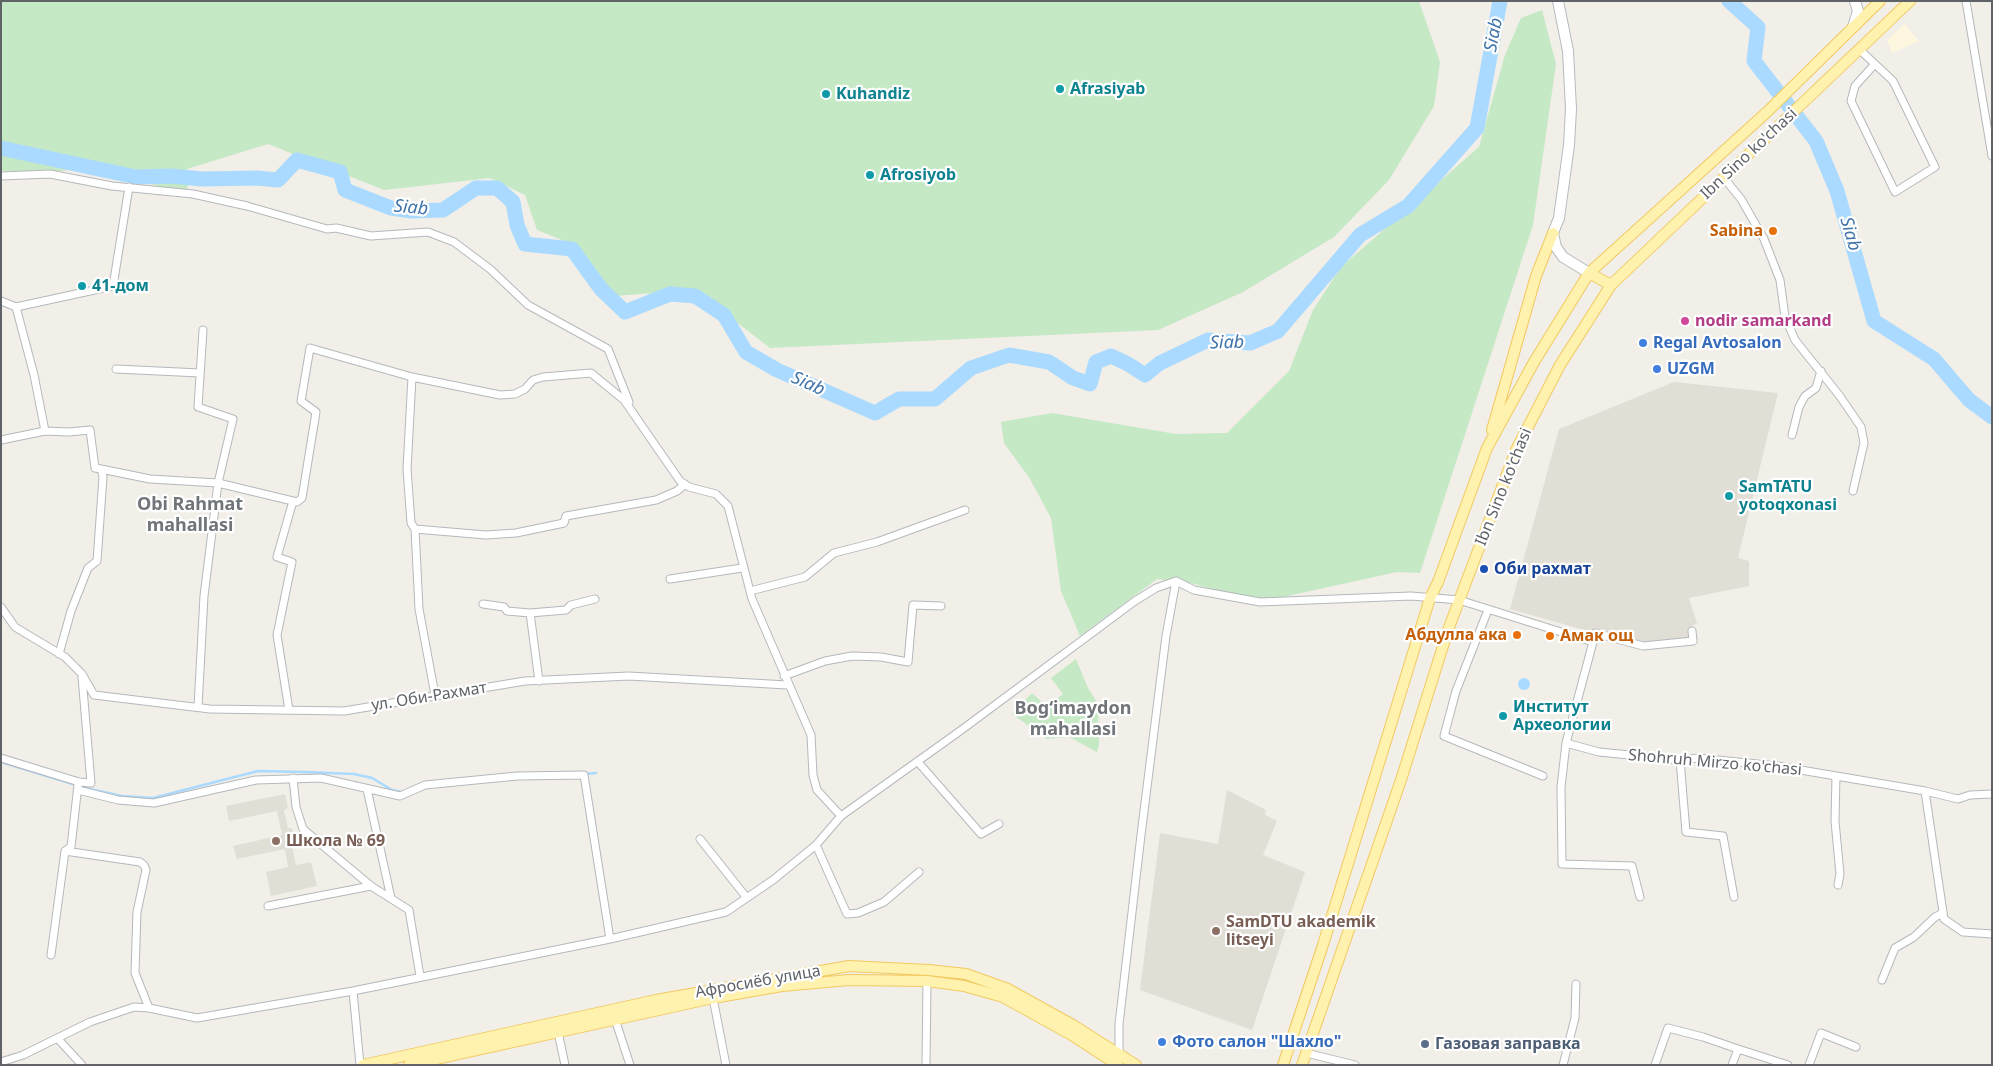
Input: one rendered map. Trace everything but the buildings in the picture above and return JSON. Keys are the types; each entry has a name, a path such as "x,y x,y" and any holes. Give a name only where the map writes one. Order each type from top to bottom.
{"main road":[{"name":"Ibn Sino ko'chasi","path":"1283,1065 1322,948 1430,598 1487,448 1534,362 1589,273 1733,143 1880,1"},
{"name":"Ibn Sino ko'chasi","path":"1302,1065 1401,780 1459,600 1516,450 1560,365 1611,284 1910,1"},
{"path":"1487,448 1536,276 1553,233"},
{"path":"1589,273 1611,284"},
{"name":"Афросиёб улица","path":"409,1065 656,1000 849,966 966,974 1008,989 1073,1025 1117,1062"},
{"name":"Афросиёб улица","path":"362,1065 442,1057 713,998 782,986 849,980 927,981 964,986 1003,997 1117,1062 1136,1065"}],"street":[{"path":"1558,1 1568,51 1571,109 1569,145 1559,218 1553,233 1556,247 1563,257 1589,273"},
{"path":"1853,27 1858,10 1855,1"},
{"path":"1966,1 1992,156"},
{"path":"1859,49 1893,81 1935,167 1895,192 1851,101 1855,86 1874,65"},
{"path":"1,176 50,174 129,187 202,196 247,206 327,229 336,228 371,236 428,232 454,242 490,269 528,305 608,349 631,408"},
{"path":"1724,178 1741,199 1764,239 1780,280 1785,317 1795,340 1821,371 1861,427 1864,442 1853,491"},
{"path":"1,300 16,307 113,286 129,187"},
{"path":"16,307 34,375 45,431"},
{"path":"198,707 204,596 218,483 233,419 198,407 202,330"},
{"path":"1,440 45,431 69,432 90,430 96,468 150,480 218,483 298,502 302,498 316,412 300,401 310,348 412,377 500,394 515,394 525,389 532,380 543,377 591,373 617,392 631,408 675,476 684,485 716,494 728,506 742,568 750,591 787,685 811,735 813,775 818,790 841,816"},
{"path":"116,369 200,373"},
{"path":"1792,435 1799,407 1804,396 1816,388 1821,371"},
{"path":"412,377 407,469 411,523 415,529 419,609 435,696"},
{"path":"59,654 71,612 88,568 97,561 101,469"},
{"path":"415,529 486,535 516,533 564,523 566,516 656,500 678,491 684,485"},
{"path":"290,710 277,635 292,562 277,557 293,501"},
{"path":"750,591 805,578 834,553 877,542 965,510"},
{"path":"670,579 742,568"},
{"path":"1117,1062 1141,835 1166,636 1176,582"},
{"path":"1,1062 23,1055 90,1022 134,1007 149,1008 197,1018 353,991 610,939 726,912 773,880 816,844 841,816 918,762 1135,601 1156,588 1176,582 1194,590 1260,602 1411,596 1459,600 1593,642"},
{"path":"483,604 504,607 507,611 530,613 566,610 570,605 595,600"},
{"path":"784,676 825,661 852,656 881,657 908,662 913,605 941,606"},
{"path":"1,607 15,627 59,654 82,674 91,783 78,786"},
{"path":"1488,610 1456,691 1444,736 1543,776"},
{"path":"530,613 539,681"},
{"path":"1640,896 1632,866 1562,864 1561,787 1566,743 1595,633 1643,646 1694,641 1692,631"},
{"name":"ул. Оби-Рахмат","path":"82,674 94,695 198,707 344,711 539,681 629,676 787,685"},
{"name":"Shohruh Mirzo ko'chasi","path":"1566,743 1599,752 1680,760 1718,760 1836,776 1925,790 1958,799 1970,795 1992,794"},
{"path":"1,758 118,800 154,804 256,780 321,778 400,796 425,785 517,776 584,775 610,939"},
{"path":"1680,760 1686,832 1723,836 1734,897"},
{"path":"918,762 981,834 999,824"},
{"path":"1836,776 1835,821 1840,874 1838,885"},
{"path":"293,778 296,807 303,829 371,886 409,910 420,976"},
{"path":"51,955 65,851 71,847 78,786"},
{"path":"367,789 391,898"},
{"path":"1925,790 1944,919 1963,932 1992,934"},
{"path":"700,839 747,898"},
{"path":"816,844 847,914 858,913 884,902 919,872"},
{"path":"65,851 140,862 144,865 146,870 137,912 136,972 149,1008"},
{"path":"268,906 371,886"},
{"path":"1882,980 1895,948 1914,937 1935,917 1942,913"},
{"path":"926,1065 927,981"},
{"path":"1564,1065 1576,1018 1576,984"},
{"path":"353,991 362,1065"},
{"path":"713,998 726,1065"},
{"path":"615,1020 630,1065"},
{"path":"1655,1065 1668,1028 1703,1037 1788,1065"},
{"path":"558,1032 565,1065"},
{"path":"1809,1065 1821,1033 1856,1047"},
{"path":"58,1039 82,1065"},
{"path":"1732,1065 1738,1049"},
{"path":"1306,1052 1355,1065"}],"shaded area":[{"path":"1905,24 1919,41 1892,53 1887,40"},
{"path":"1674,382 1778,393 1738,558 1749,561 1749,586 1689,598 1697,623 1692,626 1693,641 1641,646 1510,609 1559,429"},
{"name":"SamDTU akademik litseyi","path":"1227,790 1266,810 1265,815 1277,821 1263,855 1305,872 1252,1030 1140,990 1160,833 1218,844"},
{"name":"Школа № 69","path":"285,794 288,808 284,810 288,828 292,828 296,846 292,847 296,865 311,862 317,886 271,896 266,872 288,867 285,849 237,859 233,846 282,835 277,811 229,821 226,806"}],"green space":[{"name":"Afrosiyob","path":"1,1 1419,1 1440,62 1434,106 1389,180 1334,237 1243,292 1158,330 770,348 695,290 614,296 579,247 537,230 525,195 490,178 384,190 268,144 187,169 188,193 82,168 61,171 1,171"},
{"path":"1542,10 1556,64 1533,225 1420,573 1397,572 1260,602 1191,583 1157,579 1080,636 1061,591 1051,518 1030,479 1004,443 1001,422 1052,413 1176,434 1227,433 1289,371 1313,310 1341,267 1479,147 1505,55 1521,18"},
{"path":"1076,659 1088,688 1098,704 1099,745 1097,752 1069,737 1047,739 1012,714 1032,693 1047,707 1063,694 1051,678"}],"water":[{"path":"1524,678 1530,684 1524,690 1518,684"}],"waterway":[{"name":"Siab","path":"1,148 136,177 171,176 202,179 257,178 278,180 297,160 340,172 345,190 391,208 412,211 443,210 476,188 497,188 513,202 517,225 525,244 572,249 601,289 625,312 670,294 695,296 724,315 746,352 777,370 875,413 899,399 935,399 971,368 1009,355 1049,362 1073,378 1090,384 1096,362 1111,356 1145,375 1160,363 1208,340 1250,343 1278,331 1360,235 1408,206 1477,128 1500,1"},
{"name":"Siab","path":"1729,1 1758,27 1754,61 1816,141 1837,191 1874,321 1934,359 1969,400 1992,417"},
{"path":"1,762 76,785"},
{"path":"85,788 122,796 153,798 258,771 354,774 372,778 392,790 402,792"},
{"path":"585,774 596,773"}],"place":[{"name":"Afrasiyab","path":"1060,89"},
{"name":"Kuhandiz","path":"826,94"},
{"name":"Afrosiyob","path":"870,175"},
{"name":"Sabina","path":"1773,231"},
{"name":"41-дом","path":"82,286"},
{"name":"nodir samarkand","path":"1685,321"},
{"name":"Regal Avtosalon","path":"1643,343"},
{"name":"UZGM","path":"1657,369"},
{"name":"SamTATU yotoqxonasi","path":"1729,496"},
{"name":"Оби рахмат","path":"1484,569"},
{"name":"Абдулла ака","path":"1517,635"},
{"name":"Амак ощ","path":"1550,636"},
{"name":"Институт Археологии","path":"1503,716"},
{"name":"Школа № 69","path":"276,841"},
{"name":"SamDTU akademik litseyi","path":"1216,931"},
{"name":"Фото салон \"Шахло\"","path":"1162,1042"},
{"name":"Газовая заправка","path":"1425,1044"}],"district":[{"name":"Obi Rahmat mahallasi","path":"190,515"},
{"name":"Bog‘imaydon mahallasi","path":"1073,720"}]}
